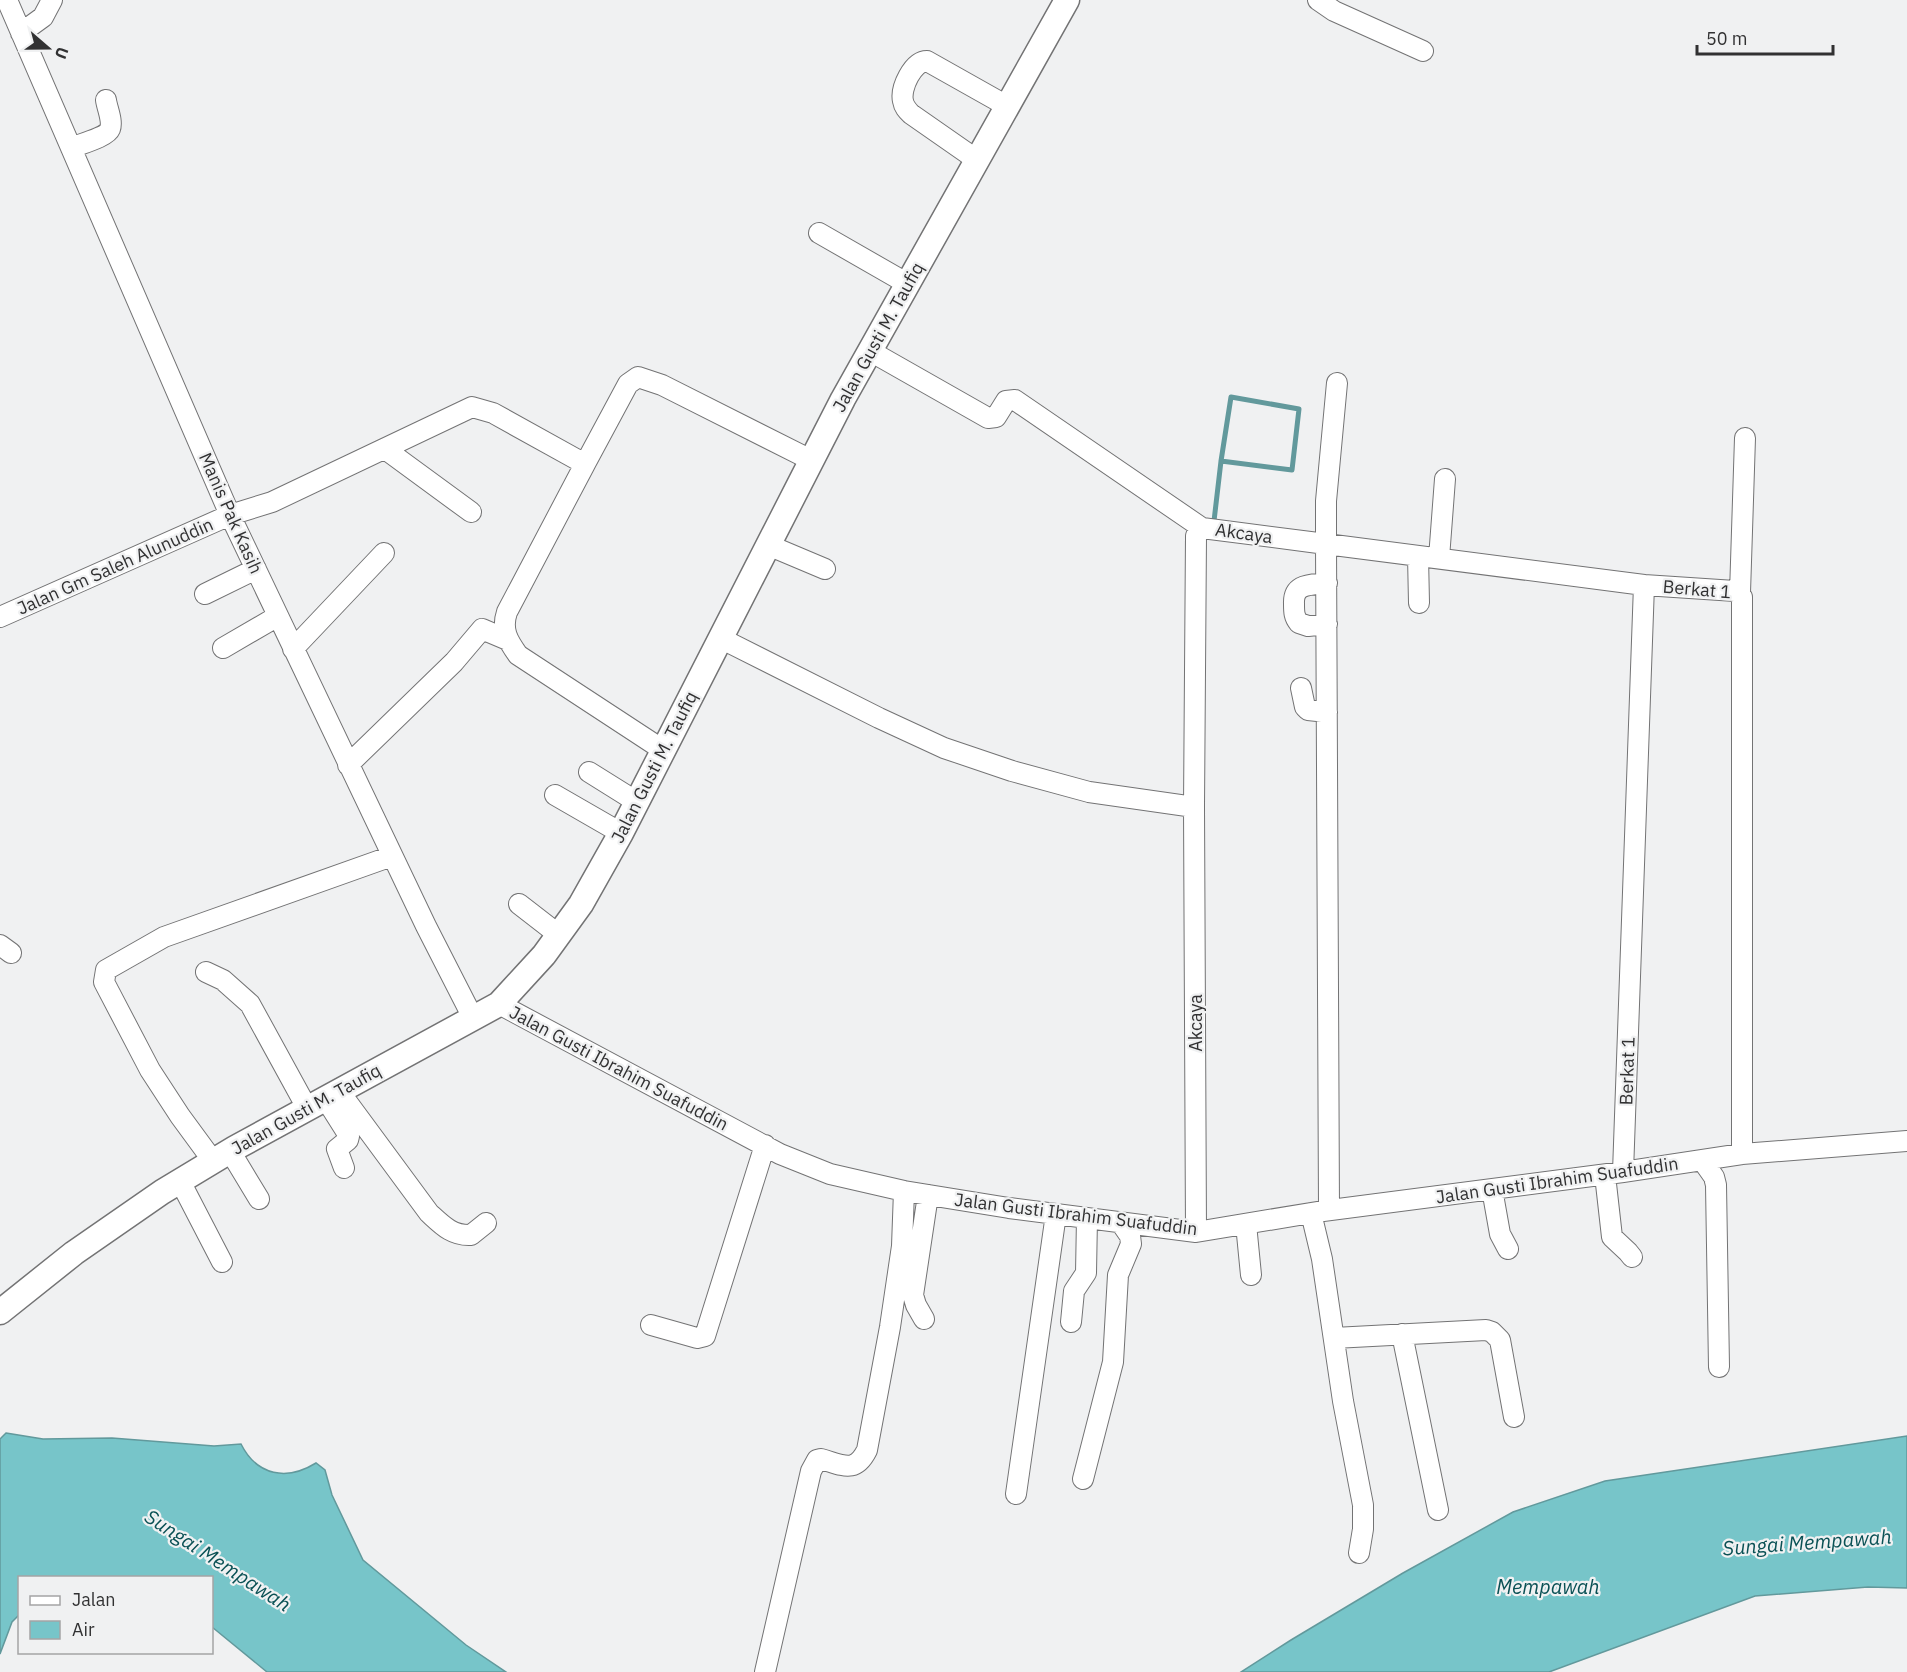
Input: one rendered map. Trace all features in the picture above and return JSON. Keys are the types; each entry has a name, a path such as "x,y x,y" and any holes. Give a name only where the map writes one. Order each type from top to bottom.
{"main road":[{"name":"Jalan Gusti M. Taufiq","path":"0,1312 74,1252 180,1181 221,1156 499,1004 559,935 581,904 621,833 811,460 1067,0"}],"street":[{"name":"Manis Pak Kasih","path":"7,0 230,515 348,765 473,1018"},
{"path":"21,33 43,17 52,0"},
{"path":"1318,0 1339,14 1423,51"},
{"path":"977,160 904,107 902,100 908,79 919,62 927,61 1007,106"},
{"path":"71,148 105,134 110,129 111,123 106,100"},
{"path":"819,233 908,284"},
{"path":"870,351 988,418 996,417 1006,401 1015,400 1202,528"},
{"path":"663,750 519,655 508,640 504,622 507,612 628,384 638,377 662,385 811,460"},
{"path":"1337,383 1326,501 1327,712 1321,1212 1322,1259 1342,1401 1363,1505 1363,1529 1359,1553"},
{"name":"Jalan Gm Saleh Alunuddin","path":"0,617 230,515 272,502 472,408 493,413 585,464"},
{"path":"1740,593 1745,438"},
{"path":"385,449 471,512"},
{"path":"1439,558 1445,480"},
{"name":"Akcaya","path":"1196,1232 1194,807 1196,536 1198,531 1202,528 1644,585"},
{"path":"768,545 825,569"},
{"path":"293,649 384,554"},
{"path":"1418,556 1419,603"},
{"path":"205,594 255,569"},
{"path":"1327,584 1300,586 1296,590 1294,599 1294,615 1299,624 1308,626 1327,624"},
{"name":"Berkat 1","path":"1632,1257 1612,1237 1644,585 1735,591 1742,597 1742,1154"},
{"path":"223,648 278,616"},
{"path":"348,765 454,662 482,629 508,640"},
{"path":"720,638 944,748 1012,771 1089,792 1194,807"},
{"path":"1301,688 1305,707 1308,710 1327,712"},
{"path":"589,772 637,802"},
{"path":"555,795 621,833"},
{"path":"259,1199 221,1156 180,1116 150,1070 104,982 106,970 164,937 392,856"},
{"path":"519,904 559,935"},
{"path":"206,972 223,980 250,1004 324,1099 429,1214 448,1230 460,1235 471,1235 486,1223"},
{"name":"Jalan Gusti Ibrahim Suafuddin","path":"499,1004 801,1164 830,1174 928,1195 1196,1232 1321,1212 1614,1174 1742,1154 1907,1141"},
{"path":"324,1099 349,1137 337,1149 344,1168"},
{"path":"651,1325 698,1338 705,1336 765,1145"},
{"path":"1702,1160 1714,1176 1716,1185 1719,1367"},
{"path":"180,1181 222,1262"},
{"path":"1492,1189 1500,1234 1508,1249"},
{"path":"765,1672 814,1464 821,1459 848,1467 853,1466 862,1460 867,1450 890,1327 902,1246 904,1191"},
{"path":"924,1319 913,1295 928,1195"},
{"path":"1321,1212 1336,1295"},
{"path":"1016,1494 1056,1214"},
{"path":"1071,1322 1074,1291 1086,1273 1087,1218"},
{"path":"1083,1479 1113,1362 1118,1275 1131,1244 1130,1236 1121,1223"},
{"path":"1246,1224 1251,1275"},
{"path":"1334,1338 1486,1330 1500,1340 1514,1418"},
{"path":"1402,1334 1438,1510"}],"water":[{"name":"Sungai Mempawah","path":"6,1433 43,1439 112,1438 214,1446 241,1444 255,1463 274,1472 294,1472 316,1463 325,1470 332,1495 363,1560 466,1645 506,1672 267,1672 213,1628 213,1576 18,1576 18,1616 12,1622 0,1654 0,1439"},
{"name":"Mempawah","path":"1907,1436 1907,1588 1868,1587 1755,1596 1549,1672 1241,1672 1403,1573 1513,1512 1605,1481"}],"waterway":[{"path":"1214,521 1221,461 1292,470 1299,409 1231,397 1221,461"}]}
